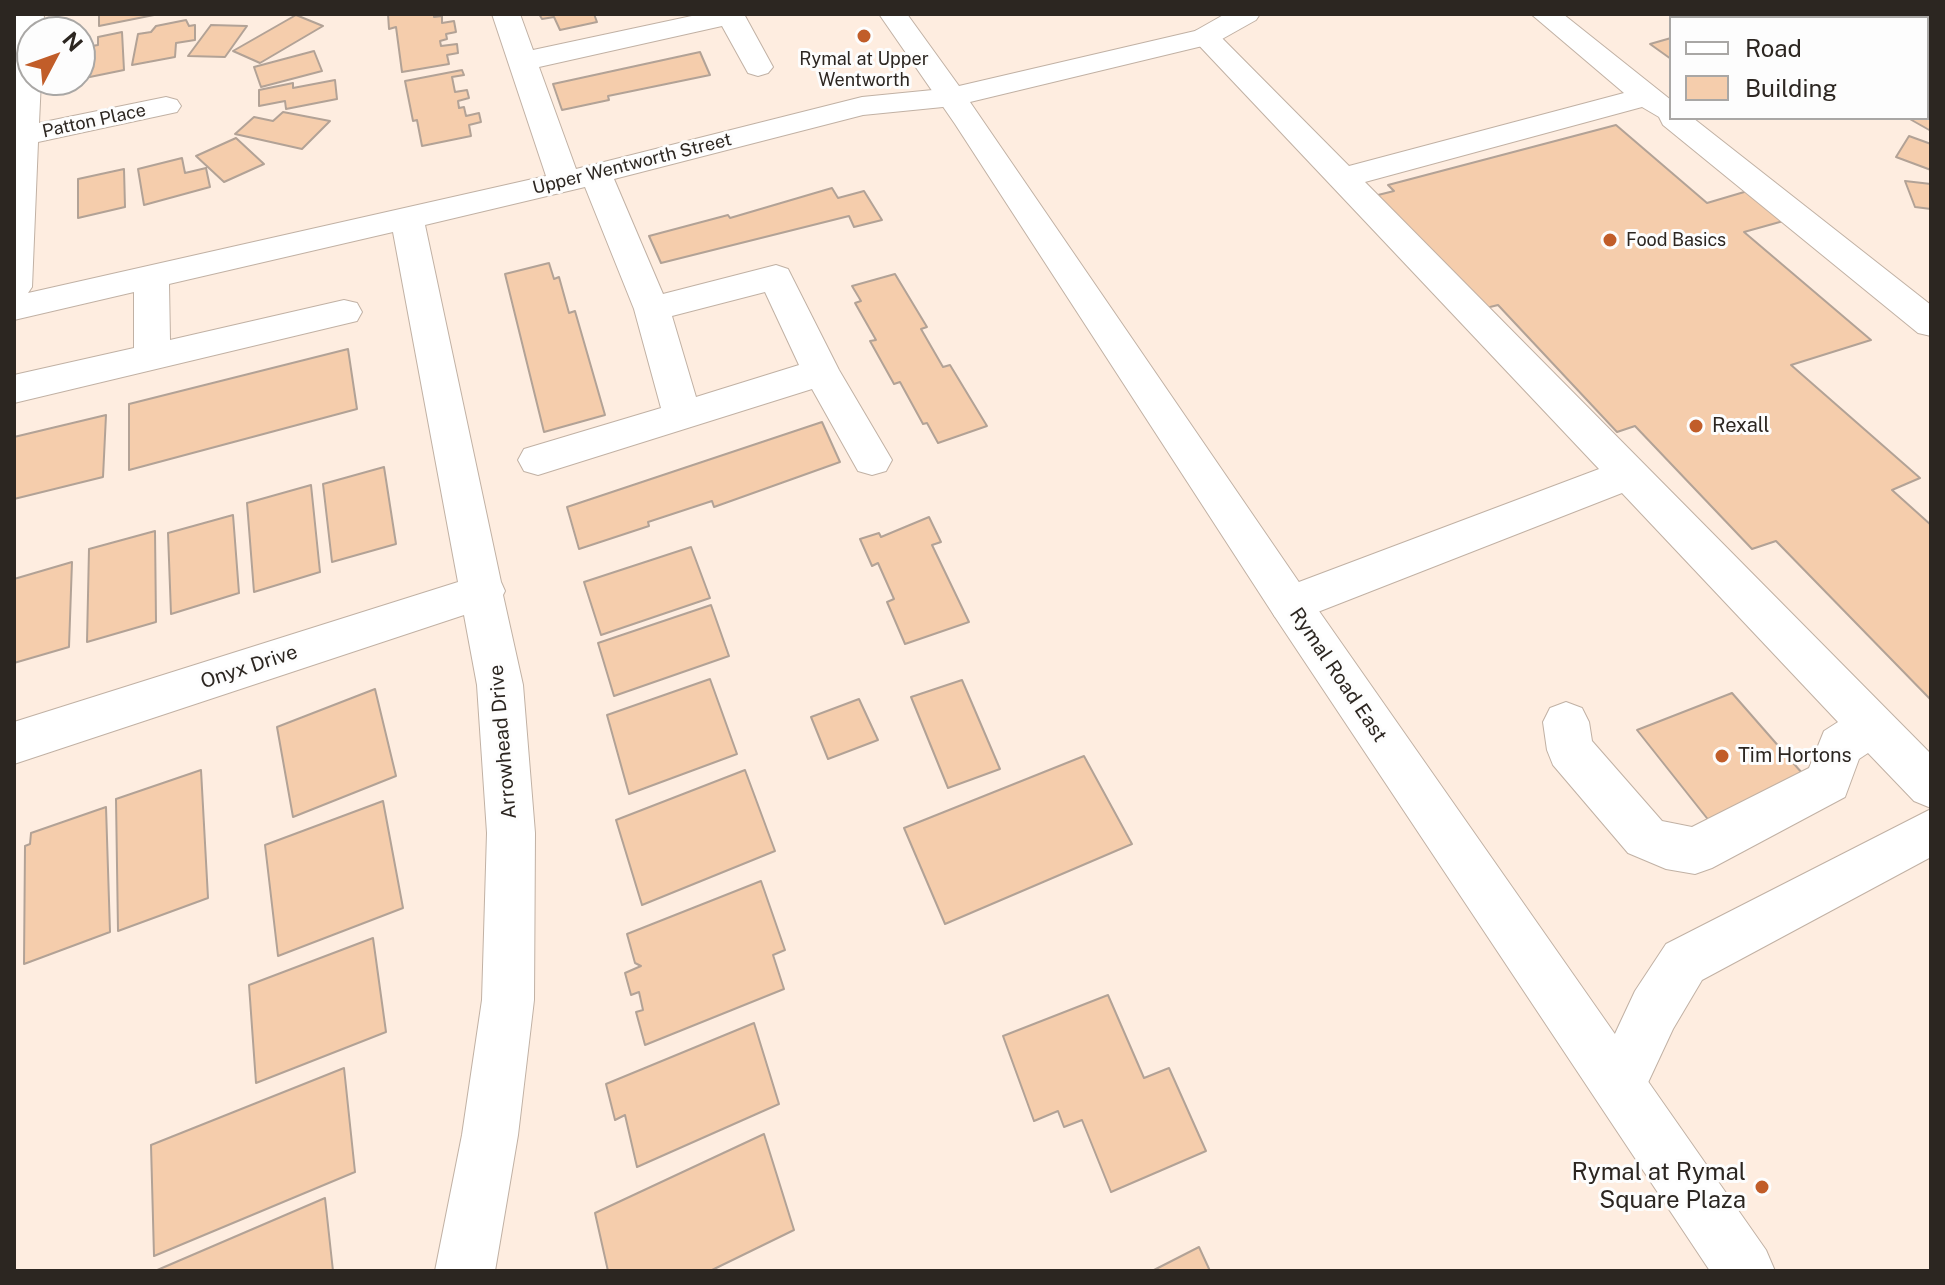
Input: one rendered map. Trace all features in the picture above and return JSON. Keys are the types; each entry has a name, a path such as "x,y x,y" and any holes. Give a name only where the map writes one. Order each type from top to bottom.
{"street":[{"path":"14,287 30,14"},
{"path":"506,14 524,61 580,178 652,309 682,416"},
{"name":"Rymal Road East","path":"893,14 945,86 1290,604 1745,1271"},
{"name":"Upper Wentworth Street","path":"945,86 1205,37 1246,14"},
{"path":"1545,14 1664,110"},
{"path":"524,61 630,24 730,15 758,67"},
{"name":"Upper Wentworth Street","path":"14,308 580,178 877,104 945,86 1119,29"},
{"path":"1205,37 1931,786"},
{"name":"Patton Place","path":"22,136 166,106"},
{"path":"1342,178 1664,110"},
{"path":"1676,120 1931,324"},
{"name":"Arrowhead Drive","path":"407,218 484,591 500,685 507,753 511,833 508,1000 490,1135 465,1271"},
{"path":"151,277 152,356"},
{"path":"652,309 776,277 821,372 872,460"},
{"path":"14,389 344,312"},
{"path":"538,460 821,372"},
{"path":"1290,604 1629,474"},
{"name":"Onyx Drive","path":"14,743 484,591"},
{"path":"1566,722 1570,750 1645,837 1666,846 1695,851 1828,782 1840,746 1872,725"},
{"path":"1619,1085 1654,1010 1684,962 1931,832"}],"building":[{"path":"99,14 159,14 99,26"},
{"path":"388,14 434,14 434,17 442,16 442,23 454,21 456,32 446,34 447,39 440,41 441,46 457,44 458,53 447,55 449,64 402,72 396,27 389,29"},
{"path":"539,14 594,14 597,22 560,30 554,17 542,19"},
{"path":"296,15 323,26 260,63 233,51"},
{"path":"186,20 189,26 195,25 195,40 176,43 175,57 132,65 138,34 151,32 156,26"},
{"path":"211,25 247,26 225,57 188,56"},
{"path":"122,32 124,70 96,76 98,37"},
{"path":"1669,39 1669,58 1650,44"},
{"path":"314,51 322,71 261,87 254,67"},
{"path":"700,52 710,75 608,96 609,100 562,110 553,84"},
{"path":"462,70 464,75 452,77 455,92 467,90 469,98 458,101 459,108 464,107 466,116 479,113 481,122 469,125 471,136 422,146 405,81"},
{"path":"335,80 337,99 286,109 285,101 259,106 259,90 293,83 293,88"},
{"path":"1929,108 1931,131 1912,120 1929,120"},
{"path":"283,112 330,121 302,149 235,134 254,117 273,121"},
{"path":"1616,125 1707,203 1751,190 1787,220 1744,232 1871,340 1791,365 1920,478 1892,490 1931,525 1931,700 1776,541 1752,549 1635,426 1617,432 1498,305 1474,311 1370,197 1394,191 1388,185"},
{"path":"1909,136 1931,144 1931,170 1896,157"},
{"path":"236,138 264,164 224,182 196,156"},
{"path":"182,158 185,173 206,168 210,187 144,205 138,169"},
{"path":"124,169 125,207 78,218 78,179"},
{"path":"1905,181 1931,184 1931,209 1915,207"},
{"path":"832,188 838,198 864,191 882,220 854,227 849,216 661,263 649,236 728,215 730,218"},
{"path":"549,263 554,279 559,277 569,313 575,311 605,415 544,432 505,274"},
{"path":"895,274 927,327 921,329 943,367 950,365 987,426 938,443 927,423 923,424 900,382 894,384 870,341 876,340 855,303 861,301 852,286"},
{"path":"348,349 357,409 129,470 129,404"},
{"path":"106,415 103,477 14,499 14,437"},
{"path":"822,422 840,462 714,507 712,501 648,522 649,526 579,549 567,507"},
{"path":"384,467 396,544 332,562 323,484"},
{"path":"311,485 320,572 254,592 247,503"},
{"path":"233,515 239,593 171,614 168,533"},
{"path":"929,517 941,542 932,545 969,622 905,644 887,602 894,599 878,563 872,566 860,539 879,533 881,537"},
{"path":"155,531 156,622 87,642 89,549"},
{"path":"691,547 710,598 601,635 584,582"},
{"path":"72,562 69,647 14,663 14,579"},
{"path":"711,605 729,656 614,696 598,643"},
{"path":"710,679 737,754 629,794 607,715"},
{"path":"962,680 1000,769 948,788 911,697"},
{"path":"375,689 396,776 293,817 277,727"},
{"name":"Tim Hortons","path":"1732,693 1809,781 1710,822 1637,730"},
{"path":"859,699 878,740 828,759 811,717"},
{"path":"1084,756 1132,844 945,924 904,828"},
{"path":"201,770 208,898 118,931 116,799"},
{"path":"745,770 775,851 642,905 616,820"},
{"path":"383,801 403,908 278,956 265,845"},
{"path":"106,807 110,932 24,964 25,846 30,844 31,833"},
{"path":"761,881 785,950 773,955 784,989 645,1045 636,1012 643,1010 639,992 631,995 625,973 641,966 635,963 627,934"},
{"path":"373,938 386,1032 256,1083 249,985"},
{"path":"1108,995 1144,1078 1169,1068 1206,1151 1111,1192 1082,1120 1064,1127 1058,1111 1034,1121 1003,1036"},
{"path":"754,1023 779,1104 637,1167 625,1115 615,1120 606,1084"},
{"path":"344,1068 355,1172 154,1256 151,1145"},
{"path":"764,1134 794,1230 710,1271 608,1271 595,1213"},
{"path":"325,1198 333,1271 155,1271"},
{"path":"1199,1247 1210,1271 1152,1271"}],"place":[{"name":"Rymal at Upper Wentworth","path":"864,36"},
{"name":"Food Basics","path":"1610,240"},
{"name":"Rexall","path":"1696,426"},
{"name":"Tim Hortons","path":"1722,756"},
{"name":"Rymal at Rymal Square Plaza","path":"1762,1187"}]}
